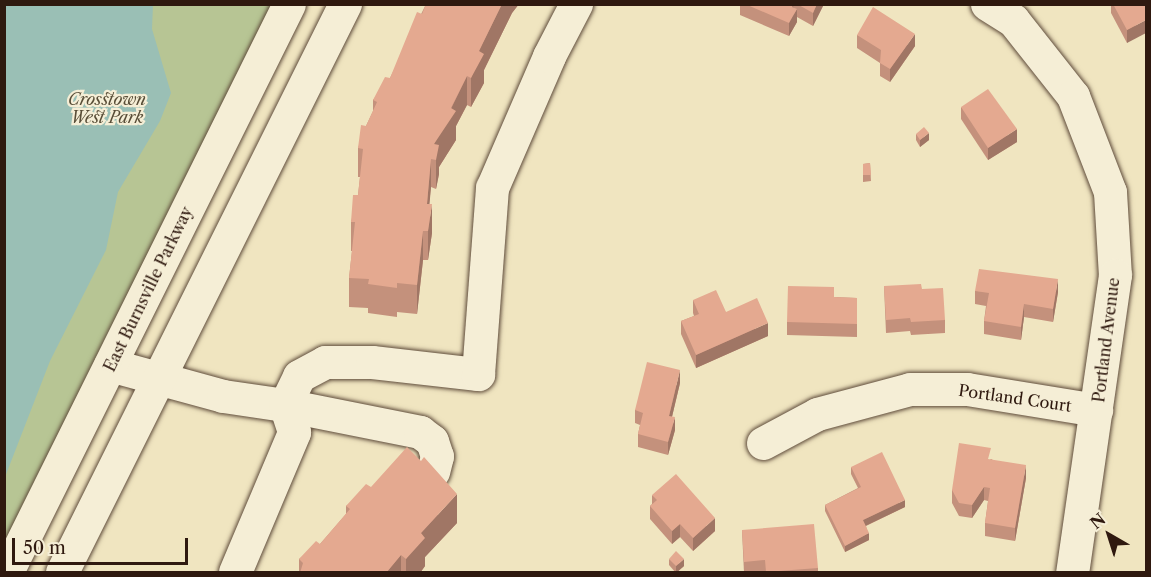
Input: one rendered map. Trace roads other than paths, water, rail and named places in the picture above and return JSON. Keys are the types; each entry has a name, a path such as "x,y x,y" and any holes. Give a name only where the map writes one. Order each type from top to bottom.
{"street":[{"name":"East Burnsville Parkway","path":"7,573 290,4"},
{"path":"62,573 345,4"},
{"path":"235,573 294,432 285,405 298,376 325,362 372,362 478,374 492,188 549,56 576,4"},
{"name":"Portland Avenue","path":"1009,10 1073,96 1110,192 1115,275 1072,573"},
{"path":"110,365 160,376 224,396 285,405 420,432 432,441 437,456 433,472"},
{"name":"Portland Court","path":"763,442 817,414 910,389 967,389 1096,410"}],"water":[{"name":"Crosstown West Park","path":"5,4 153,5 152,29 171,93 160,121 118,192 106,250 50,361 5,477"}]}
